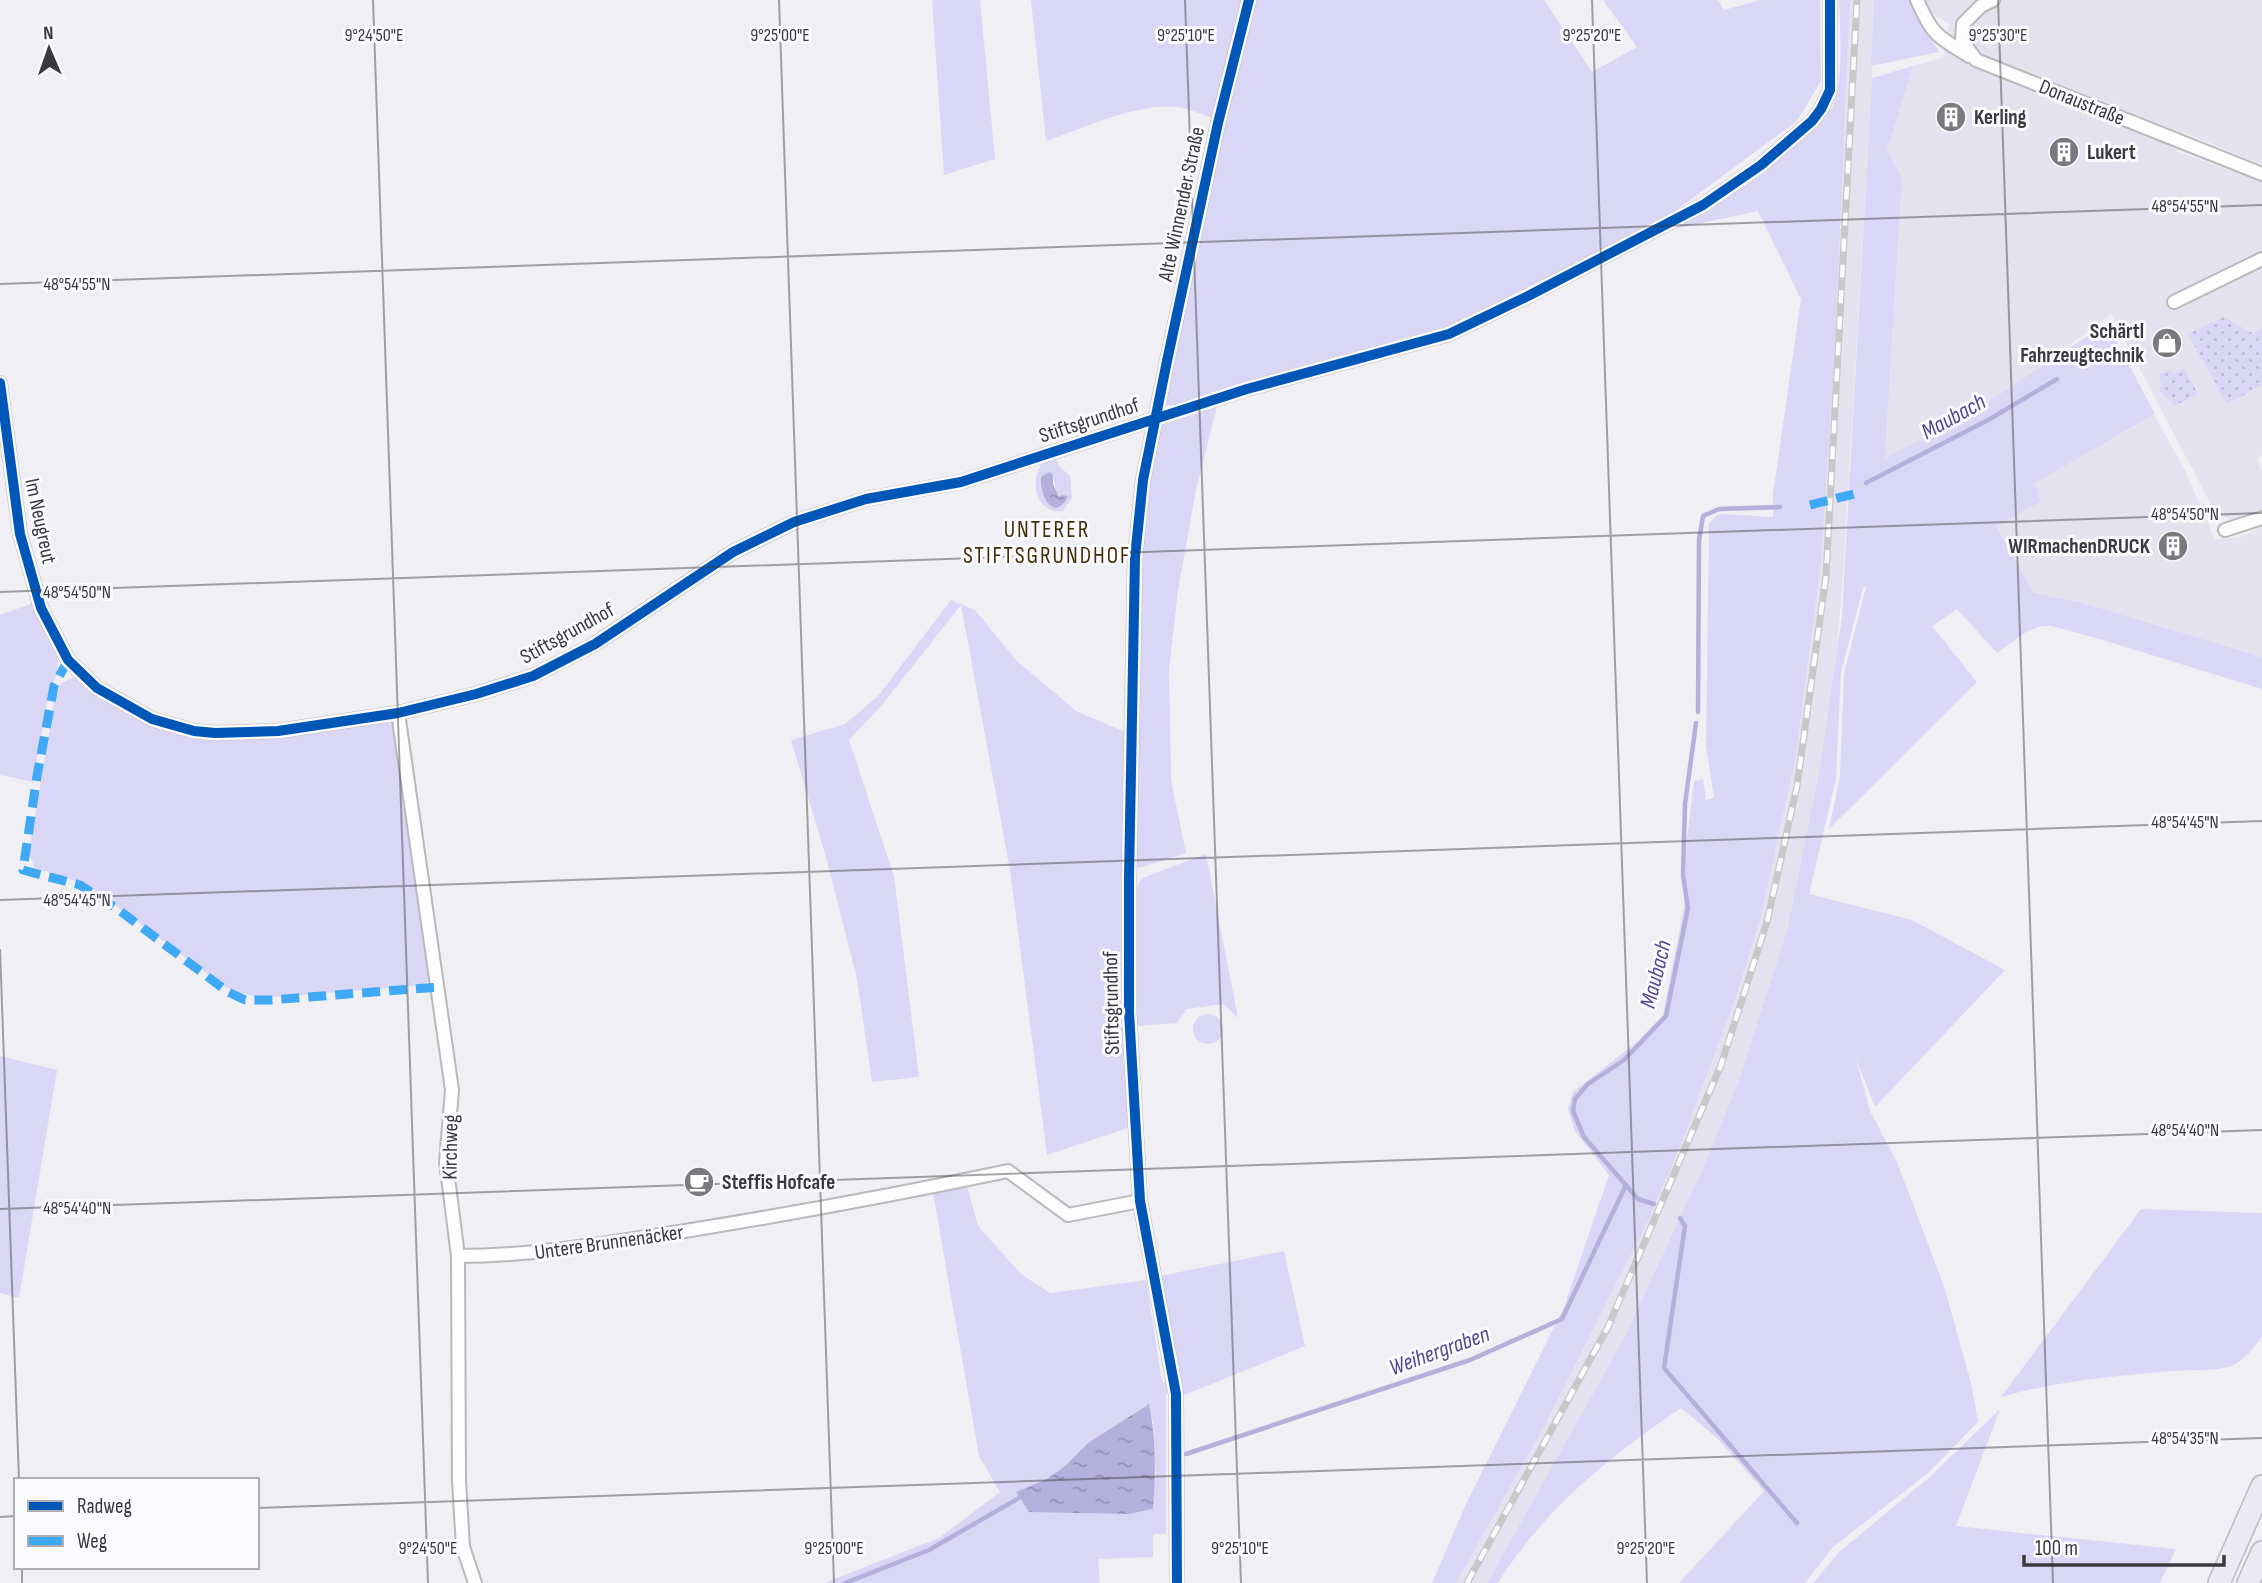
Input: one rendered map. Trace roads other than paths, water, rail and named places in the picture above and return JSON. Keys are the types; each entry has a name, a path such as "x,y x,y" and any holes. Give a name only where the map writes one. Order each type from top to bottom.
{"highway":[{"path":"2219,1583 2262,1486"},
{"path":"2248,1583 2262,1552"}],"street":[{"name":"Alte Winnender Straße","path":"1157,418 1218,123 1250,0"},
{"path":"1157,418 1247,389 1449,334 1643,238 1703,205 1761,164 1812,121 1821,109 1829,90 1830,0"},
{"name":"Donaustraße","path":"1917,0 1936,36 1976,60 2262,174"},
{"path":"1976,60 1962,40 1963,24 1981,6 1993,0"},
{"path":"2174,302 2262,259"},
{"name":"Im Neugreut","path":"0,383 20,534 41,608 68,660"},
{"name":"Stiftsgrundhof","path":"68,660 97,688 124,705 152,719 194,731 237,734 278,731 398,713 533,676 595,644 733,552 794,522 866,499 961,482 1157,418 1140,505 1134,571 1129,1012 1140,1201 1176,1394 1177,1583"},
{"path":"2225,530 2262,518"},
{"name":"Kirchweg","path":"398,713 452,1090 446,1162 458,1256 459,1480 463,1547 475,1583"},
{"name":"Untere Brunnenäcker","path":"458,1256 523,1254 567,1249 883,1198 1008,1171 1068,1214 1140,1201"}],"water":[{"path":"1049,472 1053,475 1053,484 1059,497 1068,496 1058,508 1045,499 1041,484 1041,477"},
{"path":"1149,1404 1155,1456 1153,1509 1128,1514 1029,1512 1016,1492 1047,1479 1064,1467 1088,1443"}],"waterway":[{"name":"Maubach","path":"1866,483 1990,419 2057,379"},
{"name":"Maubach","path":"1698,712 1699,540 1703,516 1719,509 1780,507"},
{"name":"Maubach","path":"1654,1204 1638,1199 1584,1137 1573,1111 1575,1099 1588,1084 1624,1060 1666,1016 1688,908 1683,875 1685,804 1696,723"},
{"name":"Weihergraben","path":"1186,1454 1470,1360 1562,1319 1626,1185"},
{"name":"Maubach","path":"1680,1218 1685,1226 1664,1368 1797,1523"},
{"name":"Weihergraben","path":"845,1583 929,1550 1019,1498"}],"railway":[{"path":"1467,1583 1608,1327 1721,1065 1767,922 1797,786 1826,576 1857,0"}],"place":[{"name":"Kerling","path":"1951,117"},
{"name":"Lukert","path":"2064,152"},
{"name":"Schärtl Fahrzeugtechnik","path":"2167,343"},
{"name":"WIRmachenDRUCK","path":"2173,546"},
{"name":"Steffis Hofcafe","path":"699,1182"}],"district":[{"name":"UNTERER STIFTSGRUNDHOF","path":"1047,542"}]}
